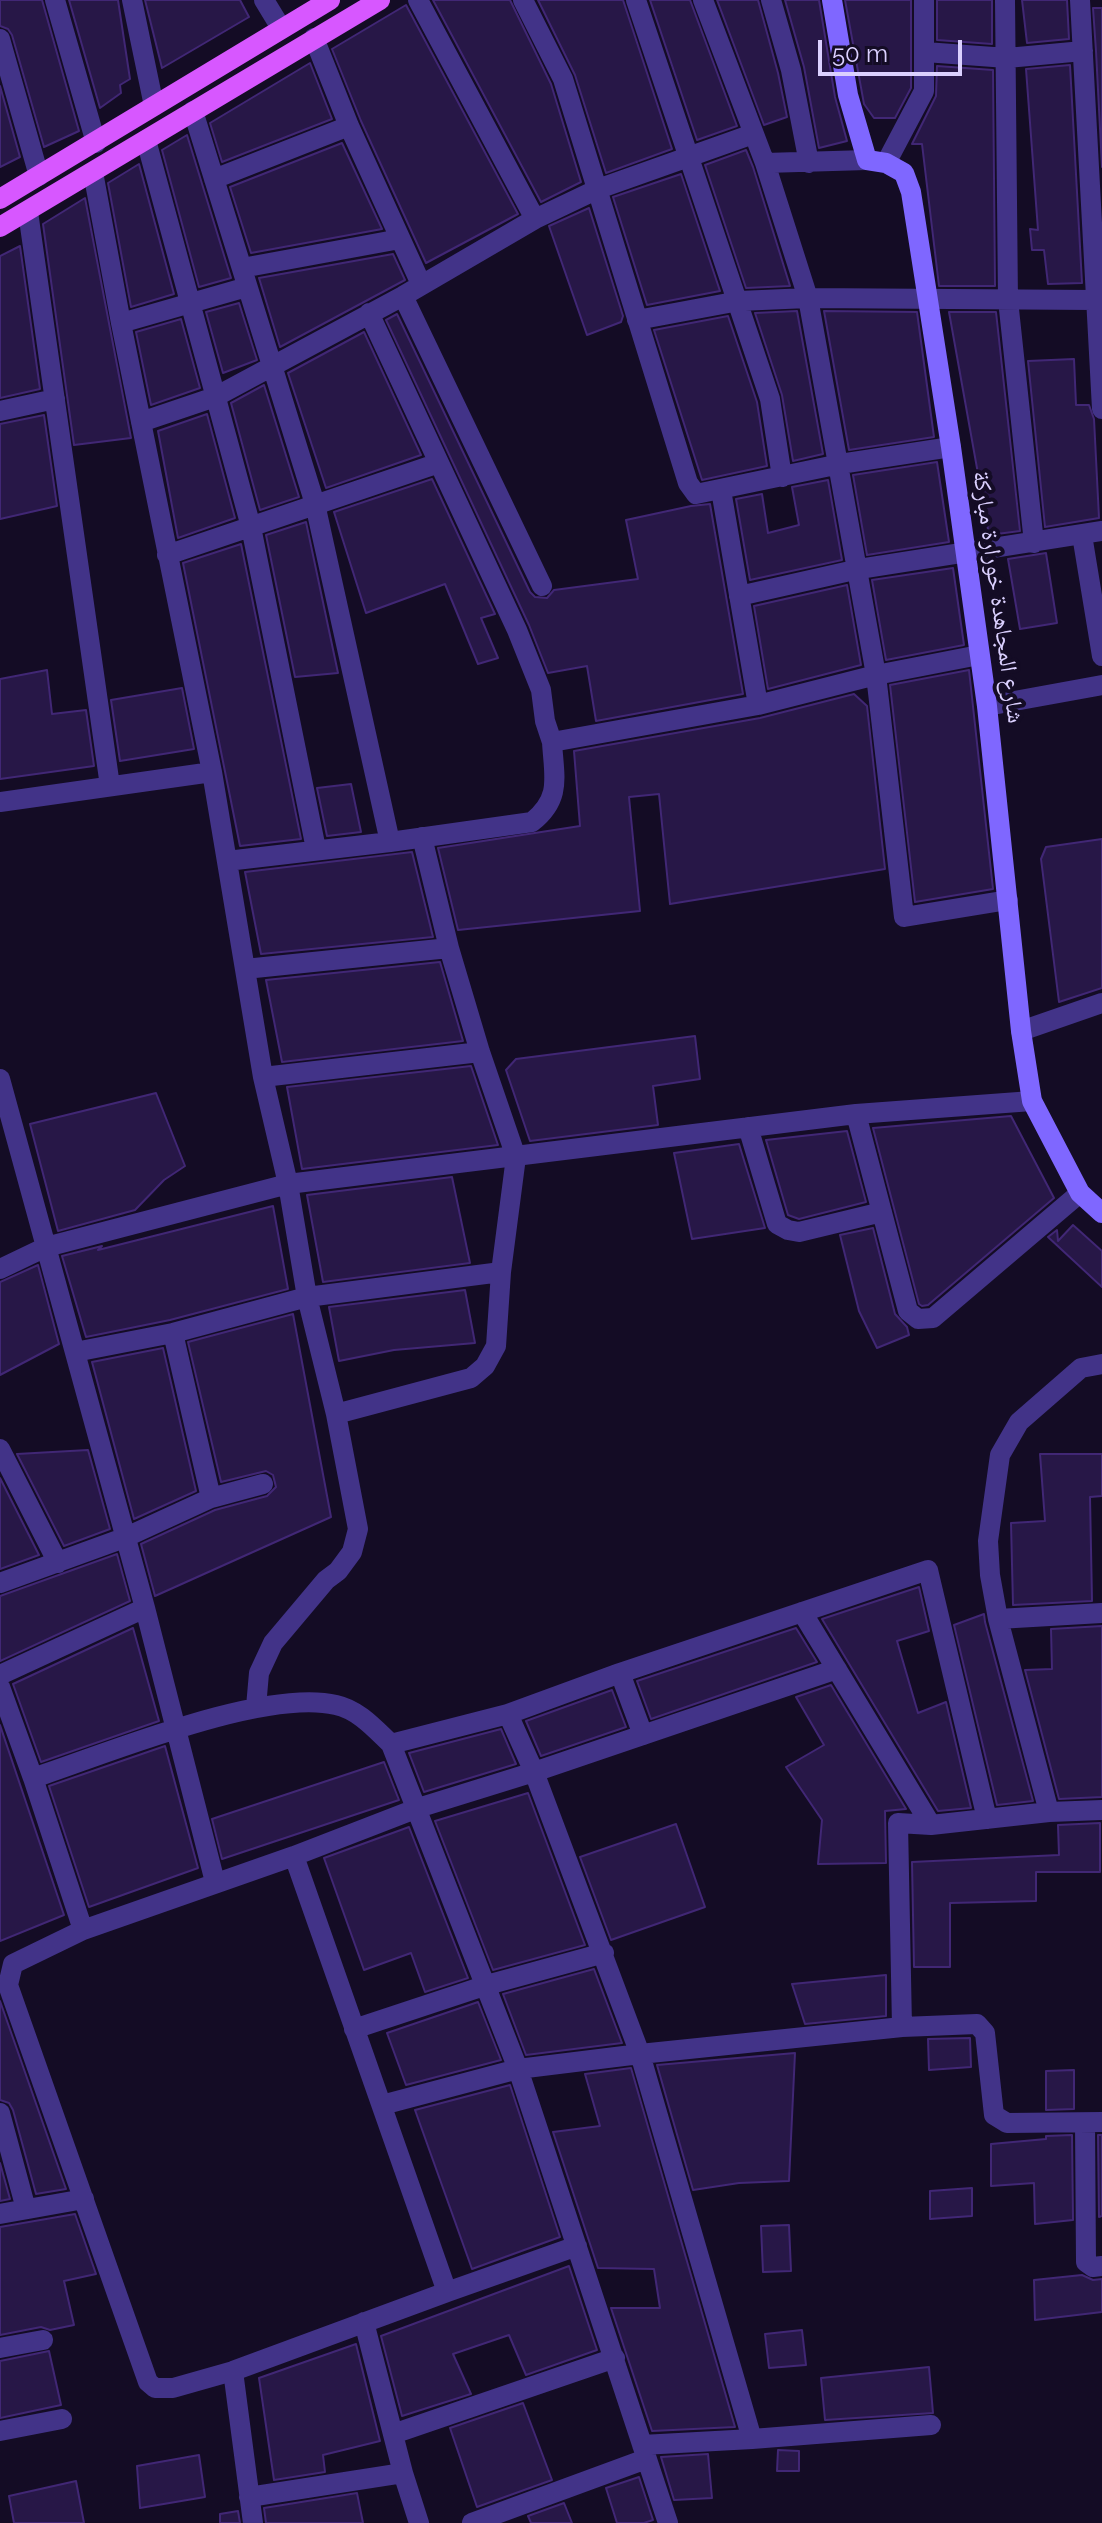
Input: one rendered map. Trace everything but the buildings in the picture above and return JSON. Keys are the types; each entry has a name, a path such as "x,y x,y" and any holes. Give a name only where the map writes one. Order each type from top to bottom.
{"main road":[{"path":"0,199 330,0"},
{"path":"0,227 380,0"}],"street":[{"path":"55,0 96,143"},
{"path":"132,0 154,106"},
{"path":"264,0 281,28"},
{"path":"418,0 535,219"},
{"path":"523,0 563,79 688,483 696,494 840,464 951,447"},
{"path":"636,0 770,399 782,477"},
{"path":"703,0 765,163 808,298 876,675 904,917 1008,900"},
{"path":"771,0 791,70 809,163"},
{"name":"شارع المجاهدة خورارة مباركة","path":"832,0 848,95 876,161 904,173 911,192 987,706 1021,1031 1032,1101 1080,1193 1102,1213"},
{"path":"765,163 876,161 924,91 924,0"},
{"path":"1005,0 1008,300 1034,543"},
{"path":"1080,0 1102,409"},
{"path":"314,38 349,126 421,284"},
{"path":"0,39 39,176"},
{"path":"925,52 1007,58 1083,51"},
{"path":"193,111 315,504 390,842"},
{"path":"214,179 349,126"},
{"path":"141,422 215,397 403,296 535,219 598,189 753,134"},
{"path":"146,140 251,527 316,849"},
{"path":"93,172 212,772 263,1077 288,1184 307,1297 336,1414 358,1529 352,1552 338,1571 317,1590 273,1643 259,1673 256,1707"},
{"path":"28,212 110,786"},
{"path":"121,323 190,303 244,277 400,239"},
{"path":"403,296 542,586"},
{"path":"637,320 739,301 808,298 1094,300"},
{"path":"227,861 532,822 546,810 555,791 552,742 545,721 541,690 517,630 369,313"},
{"path":"0,411 55,399"},
{"path":"167,555 439,463"},
{"path":"721,490 758,705"},
{"path":"739,596 859,569 1092,533 1102,656"},
{"path":"552,742 758,705 876,675 979,655"},
{"path":"987,706 1102,685"},
{"path":"0,802 212,772"},
{"path":"336,1414 471,1378 485,1366 496,1346 501,1272 516,1157 449,948 422,837"},
{"path":"245,969 449,948"},
{"path":"1021,1031 1102,1003"},
{"path":"263,1077 480,1052"},
{"path":"0,1079 145,1608 215,1882"},
{"path":"0,1269 46,1247 288,1184 856,1114 1032,1101"},
{"path":"856,1114 908,1311 918,1319 933,1318 1080,1193"},
{"path":"748,1127 777,1224 799,1232 882,1212"},
{"path":"75,1352 173,1333 307,1297 501,1272"},
{"path":"173,1333 211,1498"},
{"path":"1049,1812 998,1619 988,1541 1000,1455 1019,1422 1081,1368 1102,1364"},
{"path":"0,1449 58,1563"},
{"path":"0,1583 124,1538 211,1498 263,1484"},
{"path":"391,1744 508,1714 620,1673 928,1570 987,1819"},
{"path":"0,1675 145,1608"},
{"path":"802,1612 931,1825"},
{"path":"998,1619 1102,1613"},
{"path":"577,2246 233,2371 173,2388 155,2388 148,2382 8,1985 13,1964 83,1930 294,1856 418,1808 837,1669"},
{"path":"620,1673 643,1735"},
{"path":"0,1687 83,1930"},
{"path":"33,1778 256,1707 318,1702 351,1709 391,1744 518,2069 668,2523"},
{"path":"508,1714 534,1772 640,2054 752,2439"},
{"path":"902,2027 898,1823 931,1825 1049,1812 1102,1810"},
{"path":"294,1856 447,2292"},
{"path":"354,2029 487,1985 604,1953"},
{"path":"382,2105 518,2069 902,2027 977,2024 985,2033 994,2115 999,2121 1094,2122 1086,2262 1093,2267 1102,2266"},
{"path":"0,2113 26,2209"},
{"path":"0,2214 84,2199"},
{"path":"364,2322 419,2523"},
{"path":"0,2348 43,2340"},
{"path":"393,2434 615,2358"},
{"path":"233,2371 253,2523"},
{"path":"0,2431 62,2419"},
{"path":"472,2523 521,2515 644,2452 752,2439 931,2425"},
{"path":"249,2497 403,2473"}]}
